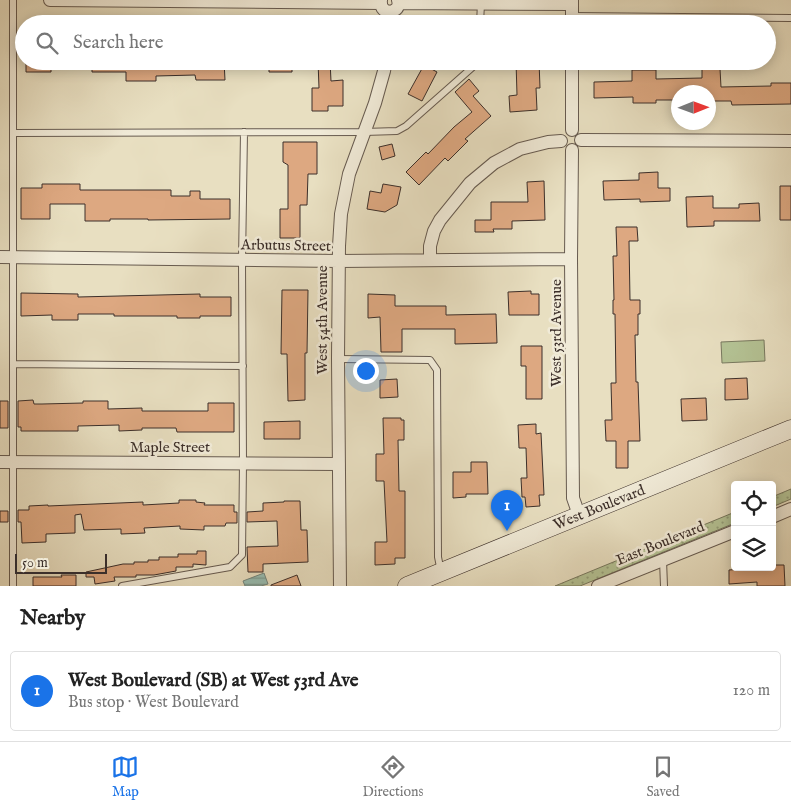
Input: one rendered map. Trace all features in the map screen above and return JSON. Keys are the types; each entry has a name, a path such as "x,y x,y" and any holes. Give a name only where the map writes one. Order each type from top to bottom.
{"street":[{"path":"50,0 390,7 481,2 572,11"},
{"name":"West 54th Avenue","path":"340,586 338,359 340,214 350,174 375,103 384,70"},
{"name":"West 53rd Avenue","path":"572,70 575,140 572,259 573,498 579,516"},
{"path":"430,260 430,246 434,231 440,220 470,184 494,163 520,149 548,142 561,141 564,133 575,140 791,141"},
{"name":"Arbutus Street","path":"0,257 339,261 572,259"},
{"name":"West Boulevard","path":"407,586 791,429"},
{"name":"Maple Street","path":"0,462 339,464"},
{"path":"776,516 791,510"},
{"name":"East Boulevard","path":"598,586 731,533"}],"lane":[{"path":"13,0 13,586"},
{"path":"480,15 481,2"},
{"path":"572,11 697,15"},
{"path":"776,18 791,18"},
{"path":"14,133 397,131 406,126 469,70"},
{"path":"122,586 230,567 242,555 244,132"},
{"path":"338,359 430,360 437,370 438,557 441,572"},
{"path":"14,364 243,366"},
{"path":"663,559 664,586"}],"green space":[{"path":"764,340 765,361 722,363 721,342"},
{"path":"791,489 791,499 776,505 776,495"},
{"path":"731,514 731,525 580,586 555,586"}],"water":[{"path":"264,573 268,584 245,586 243,581"}],"building":[{"path":"26,70 51,70 51,72 26,72"},
{"path":"92,70 224,70 225,80 196,80 195,75 156,76 156,81 126,81 126,72 92,72"},
{"path":"269,70 292,70 292,72 269,72"},
{"path":"318,70 330,70 331,81 343,80 343,106 328,106 328,111 312,111 312,88 319,88"},
{"path":"421,70 433,70 437,72 422,101 408,94"},
{"path":"516,70 539,70 540,88 536,88 537,110 510,112 509,96 517,95"},
{"path":"632,70 656,70 656,79 702,78 702,70 720,70 721,87 771,86 771,83 791,83 791,104 732,105 731,101 716,101 716,85 671,85 671,100 656,100 656,103 633,103 633,97 594,98 594,82 632,81"},
{"path":"469,79 479,91 473,96 491,116 465,139 468,141 448,161 445,158 419,185 406,172 472,112 455,92"},
{"path":"283,142 317,142 317,174 308,174 307,205 300,205 300,238 280,238 280,209 288,209 288,165 283,162"},
{"path":"392,144 395,156 382,160 379,147"},
{"path":"658,172 658,188 670,188 670,201 640,202 640,199 604,200 603,181 639,180 639,173"},
{"path":"544,181 545,220 512,221 512,229 493,229 494,232 475,232 475,220 491,220 491,202 528,202 527,182"},
{"path":"42,184 80,184 80,190 171,190 171,196 190,196 190,191 200,191 200,199 230,199 230,219 110,219 110,221 85,221 85,204 50,204 50,219 21,219 21,188 42,188"},
{"path":"383,184 401,187 397,205 385,212 367,209 370,191 381,193"},
{"path":"780,186 791,186 791,220 780,220"},
{"path":"713,196 713,208 739,208 739,204 759,203 760,221 714,221 714,226 687,227 686,197"},
{"path":"616,227 637,227 638,241 629,241 630,300 640,300 638,335 635,335 640,441 628,441 628,468 616,468 616,441 606,441 605,420 612,420 611,383 616,383 613,256 617,256"},
{"path":"282,290 308,290 305,400 288,401 287,354 281,354"},
{"path":"531,291 531,294 539,294 539,315 509,315 508,292"},
{"path":"21,293 78,294 78,297 200,294 200,297 231,297 231,316 177,318 177,316 78,314 78,320 52,320 52,315 21,316"},
{"path":"368,294 395,295 395,306 446,306 446,315 496,314 497,343 455,344 455,329 402,329 402,352 381,352 380,317 368,318"},
{"path":"521,346 542,346 542,399 526,399 526,366 521,366"},
{"path":"747,378 748,399 725,400 725,379"},
{"path":"397,379 398,397 380,398 380,380"},
{"path":"706,398 707,420 682,421 681,399"},
{"path":"33,400 34,404 108,401 108,409 142,408 142,411 208,411 208,403 234,403 234,432 177,432 176,428 142,428 142,430 119,431 119,425 78,426 78,431 21,431 21,427 18,427 18,401"},
{"path":"0,401 8,401 8,428 0,428"},
{"path":"383,418 401,418 401,420 404,420 404,440 398,440 399,491 405,491 405,558 395,558 395,564 375,565 375,542 387,542 384,481 376,481 376,454 384,454"},
{"path":"300,421 300,439 264,439 264,422"},
{"path":"536,424 536,434 541,433 544,495 539,495 540,506 526,507 525,497 522,497 521,478 527,478 526,448 519,448 518,425"},
{"path":"471,462 487,462 488,494 466,494 466,497 453,498 453,472 471,472"},
{"path":"179,500 196,500 196,502 205,503 204,505 234,505 234,512 237,512 237,523 226,523 225,526 204,526 204,530 180,529 180,526 144,528 145,533 121,534 121,529 84,530 81,514 75,515 75,533 46,534 46,542 22,543 21,522 18,522 18,510 29,510 29,506 143,502 143,505 179,503"},
{"path":"300,501 301,530 307,530 308,562 263,564 263,572 248,572 247,547 278,546 277,521 247,522 247,512 263,511 263,503"},
{"path":"0,511 8,511 8,522 0,522"},
{"path":"197,551 206,551 206,565 193,564 193,567 176,567 176,571 154,575 114,577 115,581 95,584 94,577 86,577 86,572 123,564 134,564 134,562 159,560 159,557 197,554"},
{"path":"776,565 784,565 785,586 757,586 757,582 729,584 729,570 776,571"},
{"path":"61,575 76,575 76,586 33,586 33,577 62,577"},
{"path":"297,575 301,586 271,586 271,585"}],"place":[{"name":"West Boulevard (SB) at West 53rd Ave","path":"507,531"}]}
